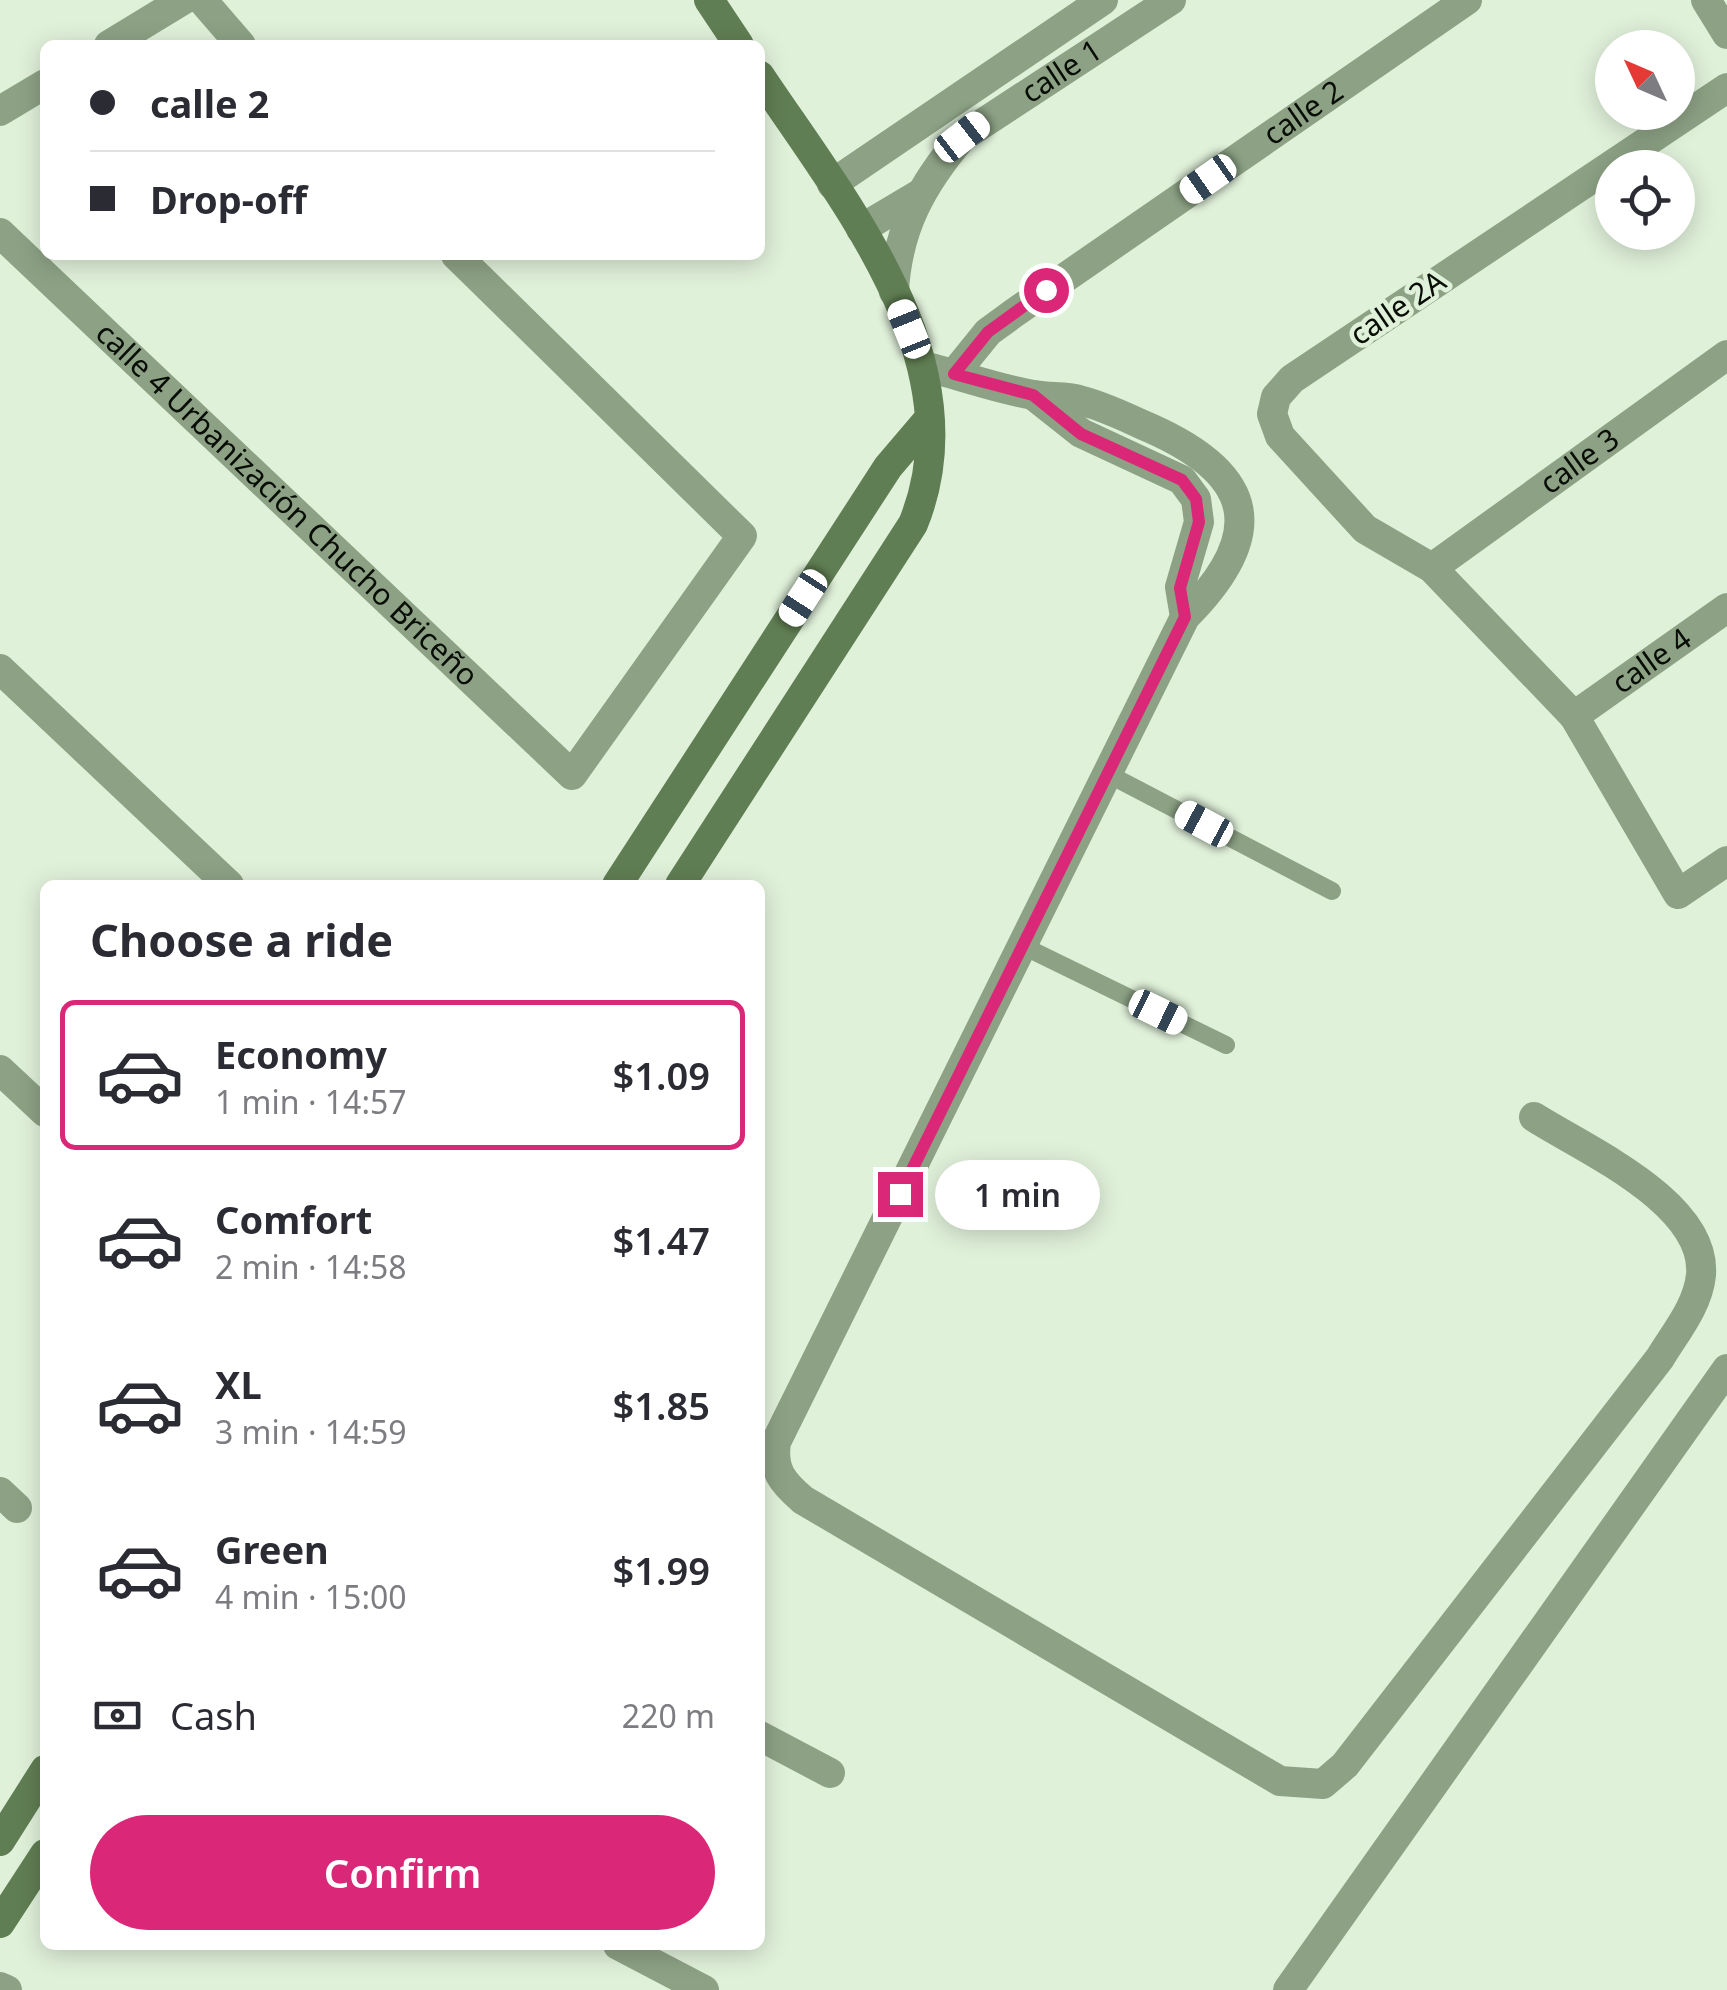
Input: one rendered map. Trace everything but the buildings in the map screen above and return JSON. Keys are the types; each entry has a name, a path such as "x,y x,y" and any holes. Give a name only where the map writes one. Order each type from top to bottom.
{"street":[{"path":"117,40 183,0"},
{"path":"202,0 237,40"},
{"path":"709,0 736,40"},
{"name":"calle 1","path":"832,184 1102,0"},
{"name":"calle 1","path":"894,292 903,229 920,194 962,137 1171,0"},
{"name":"calle 2","path":"954,374 988,332 1014,313 1466,0"},
{"path":"1706,0 1727,34"},
{"path":"683,880 913,524 928,488 924,366 894,292 861,229 765,84"},
{"path":"0,111 40,87"},
{"name":"calle 2A","path":"1432,568 1365,528 1318,480 1280,436 1272,414 1276,396 1292,379 1727,88"},
{"name":"calle 1","path":"861,229 920,194"},
{"name":"calle 4 Urbanización Chucho Briceño","path":"0,233 572,776 742,536 461,260"},
{"name":"calle 3","path":"1432,568 1727,355"},
{"path":"924,366 1033,395 1078,399 1184,444 1216,467 1237,494 1241,528 1227,564 1210,592 1185,617 776,1442 773,1463 783,1483 804,1500 1280,1781 1324,1784 1345,1765 1660,1358 1691,1308 1701,1274 1695,1240 1675,1207 1534,1117"},
{"path":"1033,395 1081,434 1182,480 1196,499 1199,522 1180,588 1185,617"},
{"path":"620,880 888,467 928,420"},
{"path":"1432,568 1574,716 1678,894 1727,861"},
{"name":"calle 4","path":"1574,716 1727,608"},
{"path":"0,669 224,880"},
{"path":"0,1070 40,1107"},
{"path":"1288,1990 1727,1370"},
{"path":"765,1739 830,1773"},
{"path":"0,1840 40,1778"},
{"path":"0,1923 40,1862"},
{"path":"628,1950 704,1990"}],"lane":[{"path":"1108,774 1332,891"},
{"path":"1023,946 1226,1044"}],"route":[{"path":"900,1194 1185,617 1180,588 1199,522 1196,499 1182,480 1163,468 1081,434 1033,395 954,374 988,332 1046,290"}]}
